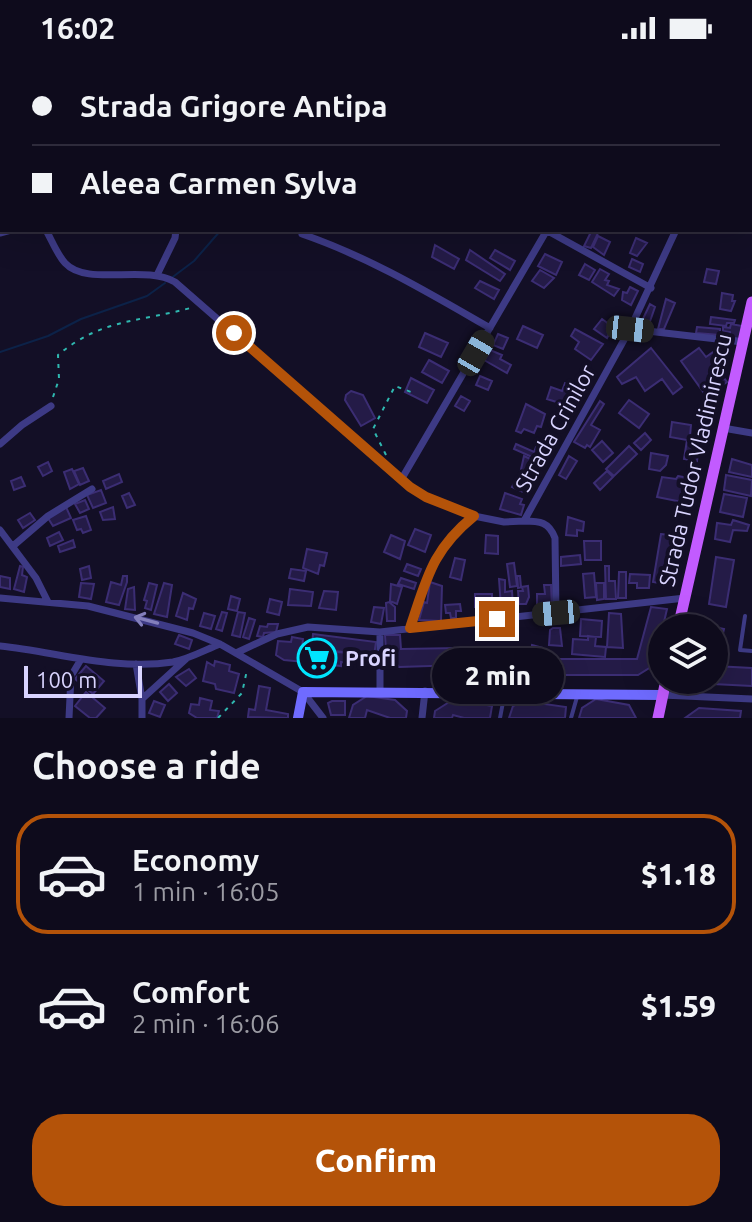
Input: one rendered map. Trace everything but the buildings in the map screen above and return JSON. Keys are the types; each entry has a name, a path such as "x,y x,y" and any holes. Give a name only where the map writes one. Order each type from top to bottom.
{"main road":[{"name":"Strada Tudor Vladimirescu","path":"681,614 723,428 748,342 752,302"},
{"path":"658,718 662,695"}],"street":[{"path":"47,232 64,261 73,269 87,273 157,275 176,232"},
{"path":"401,480 546,232"},
{"path":"551,232 651,288"},
{"name":"Strada Crinilor","path":"157,275 175,282 401,480 426,497 474,516 504,522 524,521 630,329 675,232"},
{"path":"302,234 374,264 490,328"},
{"path":"630,329 748,342"},
{"path":"0,444 51,406"},
{"path":"723,428 752,433"},
{"path":"13,546 48,516 92,489"},
{"path":"410,628 432,563 456,531 474,516"},
{"path":"524,521 542,522 552,530 555,538 556,613"},
{"path":"0,530 36,578 48,602"},
{"path":"0,598 88,606 142,618 220,644 303,692 323,718"},
{"path":"236,653 277,634 308,627 380,632 685,598"},
{"path":"380,632 380,692"},
{"path":"0,646 46,651 80,661 136,664 172,662 220,644"},
{"path":"142,699 187,658"},
{"path":"69,718 71,676 80,661"},
{"path":"136,664 142,718"},
{"path":"422,718 425,691"},
{"path":"303,692 425,691 752,699"},
{"path":"298,718 303,692"}],"lane":[{"path":"745,616 740,650 752,651"},
{"path":"500,718 505,694"},
{"path":"571,718 577,695"}],"path":[{"path":"51,406 59,379 58,355 74,342 110,324 162,316 202,305"},
{"path":"390,464 373,429 395,386 411,392"},
{"path":"218,718 242,693 249,661"}],"waterway":[{"path":"170,279 194,261 219,232"},
{"path":"0,352 147,296 165,283"}],"place":[{"name":"Profi","path":"317,658"}],"route":[{"path":"234,333 410,487 426,497 474,516 449,538 432,563 410,628 497,619"}]}
